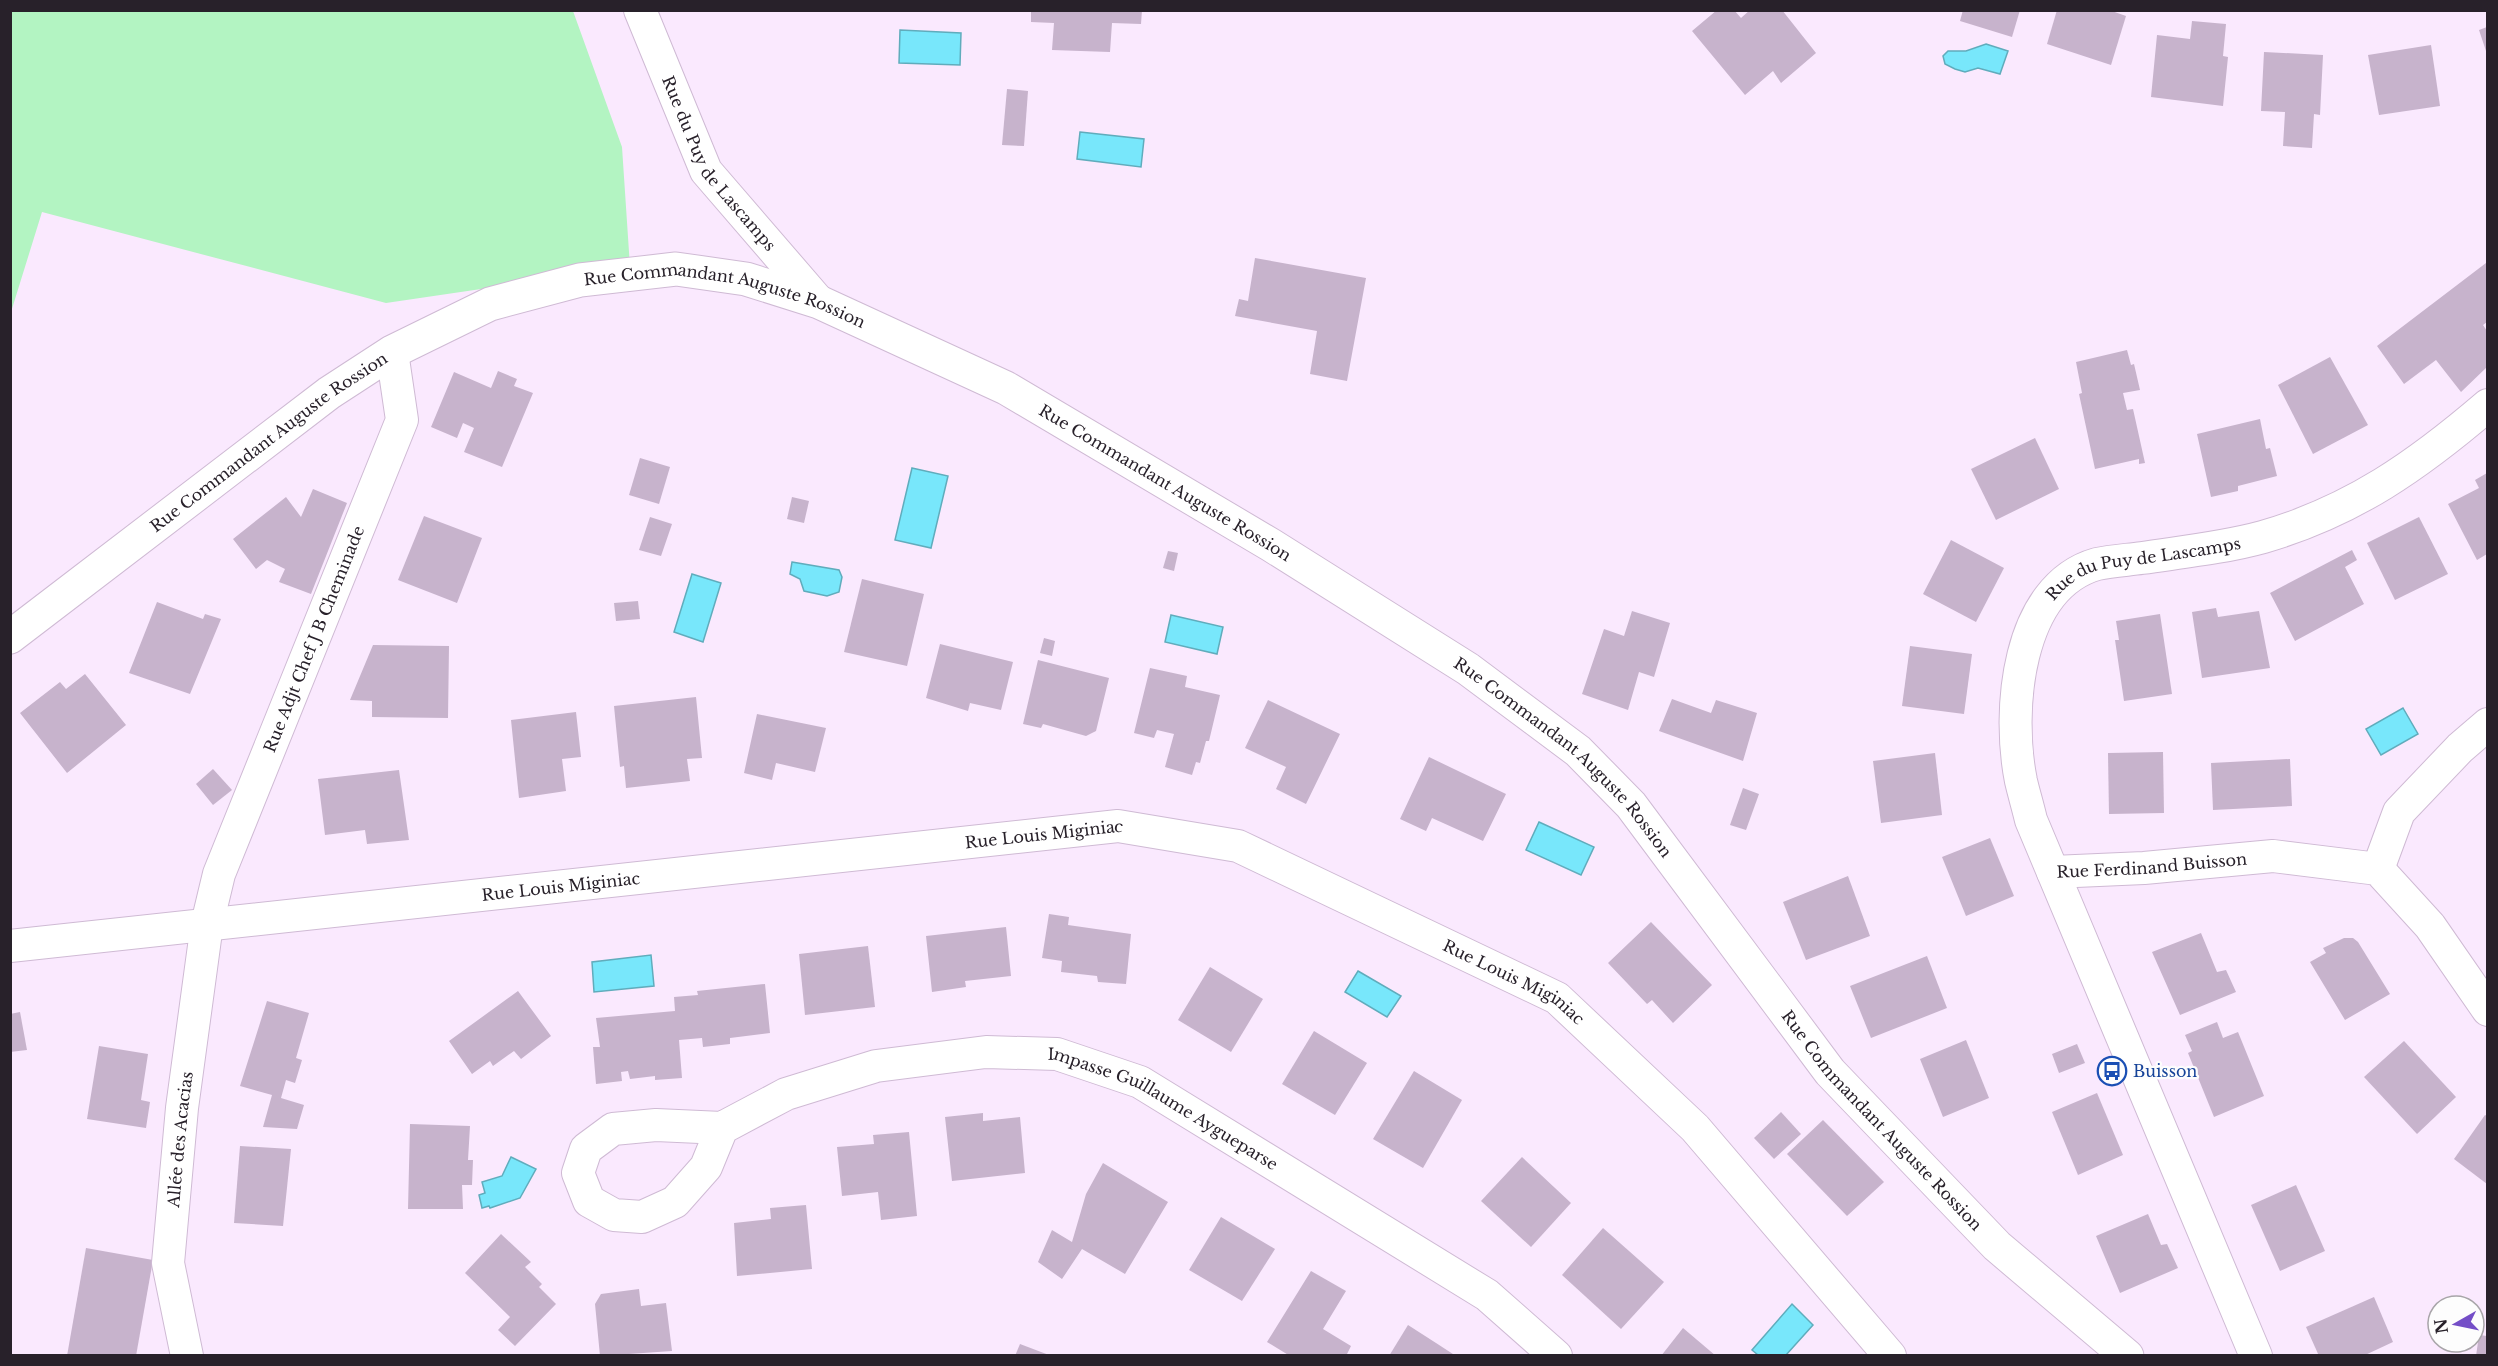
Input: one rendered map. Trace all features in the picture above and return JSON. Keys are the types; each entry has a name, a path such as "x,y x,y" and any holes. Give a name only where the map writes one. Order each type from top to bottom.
{"street":[{"name":"Rue du Puy de Lascamps","path":"640,10 706,171 819,302"},
{"name":"Rue Commandant Auguste Rossion","path":"10,637 329,393 392,352 490,304 590,279 676,269 746,279 819,302 1005,387 1271,544 1468,669 1578,751 1631,804 1830,1072 1997,1246 2127,1356"},
{"name":"Rue Adjt Chef J B Cheminade","path":"207,924 219,874 402,420 392,352"},
{"name":"Rue du Puy de Lascamps","path":"2053,872 2031,820 2021,780 2016,734 2023,656 2034,622 2054,591 2076,573 2098,564 2252,539 2328,514 2376,489 2418,462 2487,405"},
{"path":"2487,724 2460,748 2399,812 2379,869 2430,926 2487,1010"},
{"name":"Rue Louis Miginiac","path":"10,945 1118,826 1238,846 1557,998 1695,1128 1890,1356"},
{"name":"Rue Ferdinand Buisson","path":"2256,1356 2053,872 2144,868 2273,855 2379,869"},
{"name":"Allée des Acacias","path":"186,1356 168,1263 182,1108 207,924"},
{"name":"Impasse Guillaume Aygueparse","path":"722,1128 786,1094 876,1066 986,1052 1057,1054 1140,1082 1487,1295 1556,1356"}],"green space":[{"path":"11,11 573,11 622,147 630,267 386,303 42,212 11,312"}],"water":[{"path":"900,30 961,33 960,65 899,63"},
{"path":"1986,44 2008,51 2000,74 1978,68 1965,72 1945,64 1943,56 1948,51 1966,51"},
{"path":"1080,132 1144,139 1141,167 1077,159"},
{"path":"912,468 948,476 931,548 895,540"},
{"path":"792,562 839,570 842,577 839,592 827,596 804,591 800,579 790,574"},
{"path":"692,574 721,583 703,642 674,632"},
{"path":"1171,615 1223,627 1217,654 1165,642"},
{"path":"2403,708 2418,734 2381,755 2366,729"},
{"path":"1539,822 1594,847 1581,875 1526,850"},
{"path":"651,955 654,986 594,992 592,962"},
{"path":"1358,971 1401,996 1387,1017 1345,992"},
{"path":"511,1157 536,1169 520,1198 490,1208 489,1206 482,1208 479,1195 485,1193 482,1182 502,1176"},
{"path":"1792,1304 1813,1325 1786,1355 1758,1355 1752,1350"}],"building":[{"path":"1031,10 1142,10 1141,24 1112,23 1110,52 1052,50 1054,23 1031,22"},
{"path":"1717,10 1734,10 1741,18 1750,10 1782,10 1816,53 1781,83 1773,71 1745,95 1692,31"},
{"path":"1963,10 2020,10 2012,37 1960,21"},
{"path":"2057,10 2109,10 2126,16 2111,65 2047,44"},
{"path":"2192,21 2226,24 2223,56 2228,57 2223,106 2151,97 2157,35 2190,39"},
{"path":"2487,27 2487,54 2479,30"},
{"path":"2431,45 2440,106 2379,115 2368,55"},
{"path":"2264,52 2323,55 2320,115 2314,114 2312,148 2283,146 2285,112 2261,111"},
{"path":"1007,89 1028,91 1024,146 1002,145"},
{"path":"1255,258 1366,278 1347,381 1310,374 1317,331 1235,316 1239,299 1248,301"},
{"path":"2486,263 2487,322 2483,325 2487,331 2487,367 2461,392 2436,360 2404,384 2377,346"},
{"path":"2127,350 2131,365 2134,364 2140,390 2123,393 2127,410 2133,409 2145,463 2139,464 2139,459 2095,469 2079,394 2082,393 2076,362"},
{"path":"2330,357 2368,425 2313,454 2278,385"},
{"path":"498,371 517,379 514,386 533,393 502,467 464,452 474,428 463,423 457,438 431,427 454,372 491,388"},
{"path":"2260,419 2266,449 2270,448 2277,476 2238,486 2238,491 2211,497 2197,434"},
{"path":"2035,438 2059,489 1996,520 1971,469"},
{"path":"640,458 670,467 659,504 629,495"},
{"path":"2487,473 2487,554 2477,560 2448,504 2479,488 2475,480"},
{"path":"313,489 347,503 311,594 279,582 285,569 267,560 256,569 233,539 286,497 301,517"},
{"path":"792,497 809,501 804,523 787,519"},
{"path":"424,516 482,538 457,603 398,580"},
{"path":"650,517 672,524 661,556 639,550"},
{"path":"2419,517 2448,574 2395,600 2367,543"},
{"path":"1951,540 2004,568 1976,622 1923,594"},
{"path":"2352,550 2357,560 2345,567 2364,604 2295,641 2270,593"},
{"path":"1168,551 1178,553 1174,571 1163,568"},
{"path":"862,579 924,594 907,666 844,652"},
{"path":"638,601 640,619 616,621 614,603"},
{"path":"157,602 203,619 205,614 221,619 190,694 129,673"},
{"path":"2216,608 2218,617 2259,611 2270,668 2202,678 2192,612"},
{"path":"1632,611 1670,623 1654,677 1639,672 1628,710 1582,694 1604,629 1624,636"},
{"path":"2160,614 2172,694 2124,701 2115,640 2119,640 2116,621"},
{"path":"1044,638 1055,641 1052,656 1040,653"},
{"path":"940,644 1013,662 1001,710 970,703 968,711 926,698"},
{"path":"373,645 449,646 448,718 372,717 372,701 350,700"},
{"path":"1910,646 1972,654 1964,714 1902,706"},
{"path":"1038,660 1109,678 1096,731 1086,736 1043,724 1041,728 1023,724"},
{"path":"1150,668 1187,676 1185,687 1220,695 1209,741 1206,741 1200,763 1196,762 1192,775 1165,767 1174,734 1157,730 1154,738 1134,733"},
{"path":"85,674 126,725 67,773 20,713 60,682 66,689"},
{"path":"696,697 702,758 687,759 690,781 626,788 624,766 620,767 614,706"},
{"path":"1672,699 1711,713 1716,700 1757,713 1743,761 1659,731"},
{"path":"1268,700 1340,734 1306,804 1276,789 1286,767 1245,748"},
{"path":"576,712 581,757 562,759 566,791 519,798 511,720"},
{"path":"757,714 826,728 815,772 776,763 772,780 744,773"},
{"path":"2163,752 2164,813 2109,814 2108,753"},
{"path":"1935,753 1942,815 1881,823 1873,761"},
{"path":"1429,757 1506,794 1483,841 1432,818 1426,831 1400,819"},
{"path":"2290,759 2292,806 2213,810 2211,763"},
{"path":"213,769 232,790 213,805 196,784"},
{"path":"399,770 409,840 367,844 365,830 325,835 318,779"},
{"path":"1743,788 1759,794 1746,830 1730,825"},
{"path":"1990,838 2014,896 1966,916 1942,857"},
{"path":"1848,876 1870,936 1806,960 1783,902"},
{"path":"1049,914 1069,917 1068,925 1131,934 1126,984 1098,982 1097,976 1061,972 1062,961 1042,958"},
{"path":"1651,922 1712,985 1673,1023 1652,1000 1647,1004 1608,963"},
{"path":"1006,927 1011,976 965,981 966,987 932,992 926,936"},
{"path":"2201,933 2217,972 2226,970 2236,992 2180,1015 2152,952"},
{"path":"2344,938 2353,938 2358,942 2390,994 2345,1020 2310,962 2326,953 2323,948"},
{"path":"868,946 875,1007 805,1015 799,954"},
{"path":"1927,956 1947,1008 1871,1038 1850,986"},
{"path":"1210,967 1263,999 1231,1052 1178,1020"},
{"path":"765,984 770,1033 730,1038 730,1044 703,1047 702,1038 679,1040 682,1078 655,1080 655,1076 630,1079 628,1071 621,1072 622,1081 596,1084 593,1047 600,1047 596,1018 675,1011 674,997 698,995 697,991"},
{"path":"518,991 551,1036 521,1059 514,1051 493,1066 490,1061 472,1074 449,1041"},
{"path":"267,1001 309,1013 296,1058 302,1060 295,1083 286,1080 281,1098 304,1105 297,1129 263,1127 272,1095 240,1086"},
{"path":"20,1012 27,1050 10,1052 10,1014"},
{"path":"2217,1022 2223,1038 2238,1032 2264,1096 2214,1117 2188,1053 2192,1051 2185,1035"},
{"path":"1314,1031 1367,1063 1335,1115 1282,1084"},
{"path":"1966,1040 1989,1098 1943,1117 1920,1059"},
{"path":"2404,1041 2456,1097 2417,1134 2364,1077"},
{"path":"2077,1044 2085,1063 2059,1073 2052,1054"},
{"path":"99,1046 148,1054 141,1100 150,1102 146,1128 87,1119"},
{"path":"1414,1071 1462,1100 1423,1168 1373,1139"},
{"path":"2097,1093 2123,1155 2078,1175 2052,1112"},
{"path":"1781,1112 1801,1134 1774,1159 1754,1138"},
{"path":"983,1113 983,1121 1020,1117 1025,1173 952,1181 945,1117"},
{"path":"2485,1115 2487,1116 2487,1184 2454,1159"},
{"path":"1823,1120 1884,1182 1847,1216 1787,1154"},
{"path":"410,1124 470,1126 468,1160 473,1160 472,1185 462,1185 463,1209 408,1209"},
{"path":"909,1132 917,1216 881,1220 878,1192 842,1196 837,1147 874,1144 873,1135"},
{"path":"240,1146 291,1149 283,1226 234,1223"},
{"path":"1522,1157 1571,1203 1531,1247 1481,1201"},
{"path":"1103,1163 1168,1202 1125,1274 1082,1249 1062,1279 1038,1262 1052,1230 1072,1242 1086,1194"},
{"path":"2296,1185 2325,1251 2280,1271 2251,1205"},
{"path":"806,1205 812,1269 737,1276 734,1223 771,1219 770,1208"},
{"path":"2148,1214 2161,1245 2167,1244 2178,1268 2120,1293 2096,1236"},
{"path":"1221,1217 1275,1249 1242,1301 1189,1270"},
{"path":"1603,1228 1664,1282 1621,1329 1562,1275"},
{"path":"501,1234 531,1262 525,1267 542,1284 539,1287 556,1304 515,1346 498,1330 510,1317 465,1273"},
{"path":"86,1248 153,1260 136,1356 67,1356"},
{"path":"1311,1271 1346,1291 1323,1329 1351,1346 1346,1356 1290,1356 1267,1342"},
{"path":"639,1289 641,1306 666,1303 672,1351 600,1356 595,1304 601,1294"},
{"path":"2374,1297 2393,1342 2363,1356 2319,1356 2306,1327"},
{"path":"1408,1325 1436,1343 1456,1356 1389,1356"},
{"path":"1683,1328 1716,1356 1661,1356"},
{"path":"2487,1336 2487,1356 2476,1356 2476,1354 2486,1354"},
{"path":"1020,1344 1049,1355 1049,1356 1015,1356"}],"place":[{"name":"Buisson","path":"2112,1071"}]}
